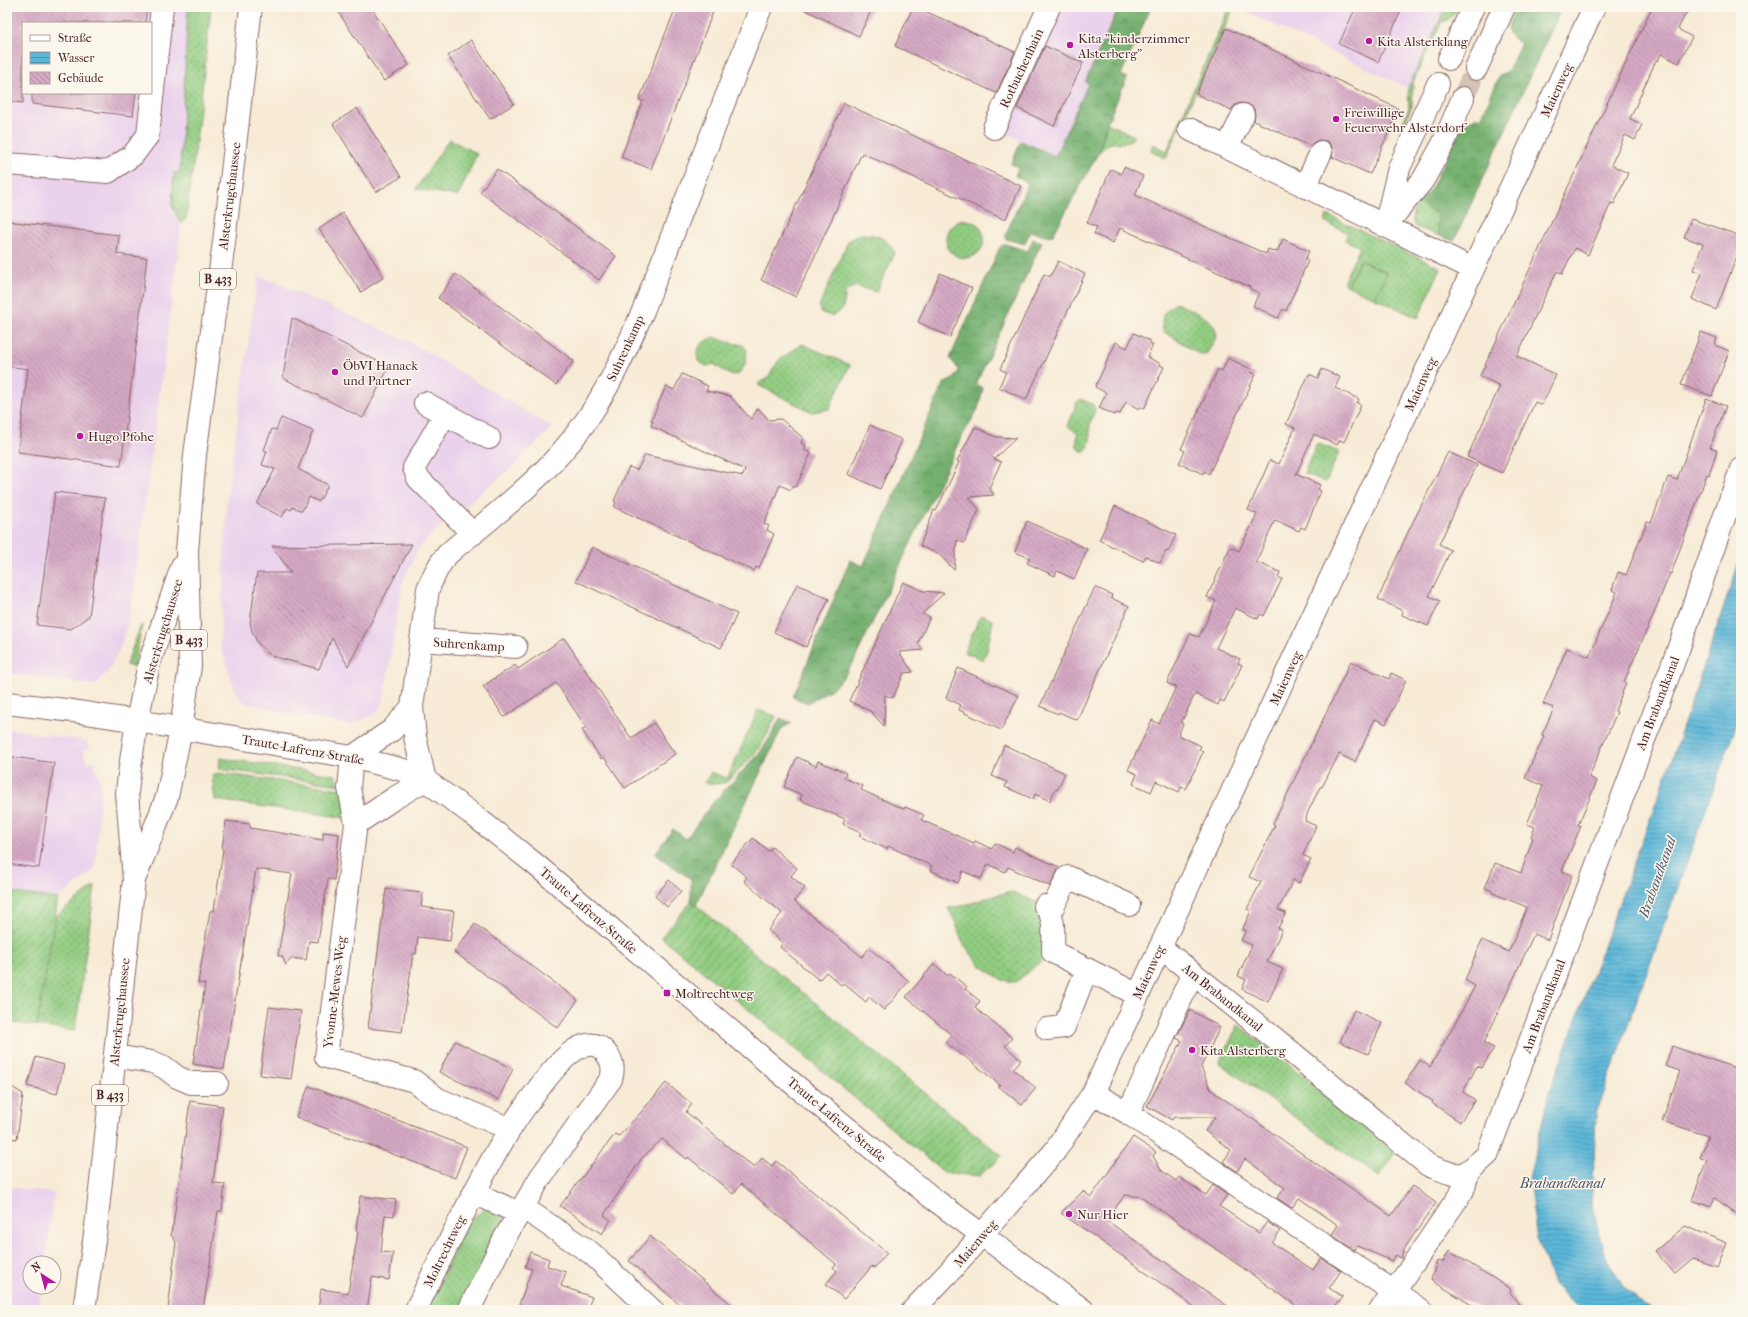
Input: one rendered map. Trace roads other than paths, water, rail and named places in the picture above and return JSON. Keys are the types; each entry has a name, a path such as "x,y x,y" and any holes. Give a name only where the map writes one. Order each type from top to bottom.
{"street":[{"path":"7,164 108,172 133,155 148,135 162,7"},
{"name":"Alsterkrugchaussee","path":"134,880 167,797 190,666 186,551 195,455 224,242 251,7"},
{"name":"Suhrenkamp","path":"425,780 415,737 412,707 428,589 434,573 447,555 532,483 560,455 586,421 611,380 625,355 643,311 761,7"},
{"name":"Rotbuchenhain","path":"994,128 1049,7"},
{"path":"1449,59 1473,7"},
{"path":"1476,69 1504,7"},
{"name":"Maienweg","path":"913,1310 982,1235 1054,1151 1092,1093 1594,7"},
{"path":"1385,226 1399,168 1438,84"},
{"path":"1385,226 1423,180 1443,144 1464,98"},
{"path":"1228,148 1243,115"},
{"path":"1189,129 1473,269"},
{"path":"1305,187 1321,152"},
{"path":"426,403 489,438"},
{"path":"445,414 414,468 418,478 473,534"},
{"name":"Am Brabandkanal","path":"1160,947 1428,1165 1455,1175 1468,1173 1487,1155 1678,650 1741,469"},
{"name":"Alsterkrugchaussee","path":"84,1310 96,1227 104,1136 115,1056 134,880 127,794 137,722 149,664 186,551"},
{"name":"Suhrenkamp","path":"421,640 516,647"},
{"name":"Traute-Lafrenz-Straße","path":"7,704 73,711 352,757 407,771 425,780 472,814 535,864 773,1067 931,1197 1083,1310"},
{"path":"352,757 392,730 412,707"},
{"name":"Yvonne-Mewes-Weg","path":"352,757 348,788 356,824 326,1057 414,1081 438,1099 510,1129"},
{"path":"356,824 425,780"},
{"path":"1129,905 1068,877 1048,908 1053,922 1053,952 1138,995"},
{"path":"1047,1029 1064,1027 1087,969"},
{"path":"1128,1113 1193,973"},
{"name":"Moltrechtweg","path":"416,1310 453,1231 487,1166 510,1129 544,1084 573,1052 582,1046 592,1044 600,1047 607,1053 613,1066 611,1079 552,1159 520,1210 486,1272 469,1310"},
{"path":"115,1056 152,1062 164,1067 177,1077 192,1083 217,1083"},
{"path":"1092,1093 1128,1113 1421,1310"},
{"path":"1380,1310 1394,1292 1463,1190 1468,1173"},
{"path":"474,1193 520,1210 591,1253 652,1310"}],"water":[{"name":"Brabandkanal","path":"1741,556 1741,712 1596,1114 1592,1208 1607,1259 1624,1288 1653,1310 1579,1310 1553,1284 1537,1240 1529,1179 1549,1093 1671,762"}],"tunnel":[{"path":"1463,98 1476,69"}],"place":[{"name":"Kita Alsterklang","path":"1369,41"},
{"name":"Kita \"kinderzimmer Alsterberg\"","path":"1070,45"},
{"name":"Freiwillige Feuerwehr Alsterdorf","path":"1336,119"},
{"name":"ÖbVI Hanack und Partner","path":"335,372"},
{"name":"Hugo Pfohe","path":"80,436"},
{"name":"Moltrechtweg","path":"667,993"},
{"name":"Kita Alsterberg","path":"1192,1050"},
{"name":"Nur Hier","path":"1069,1214"}]}
